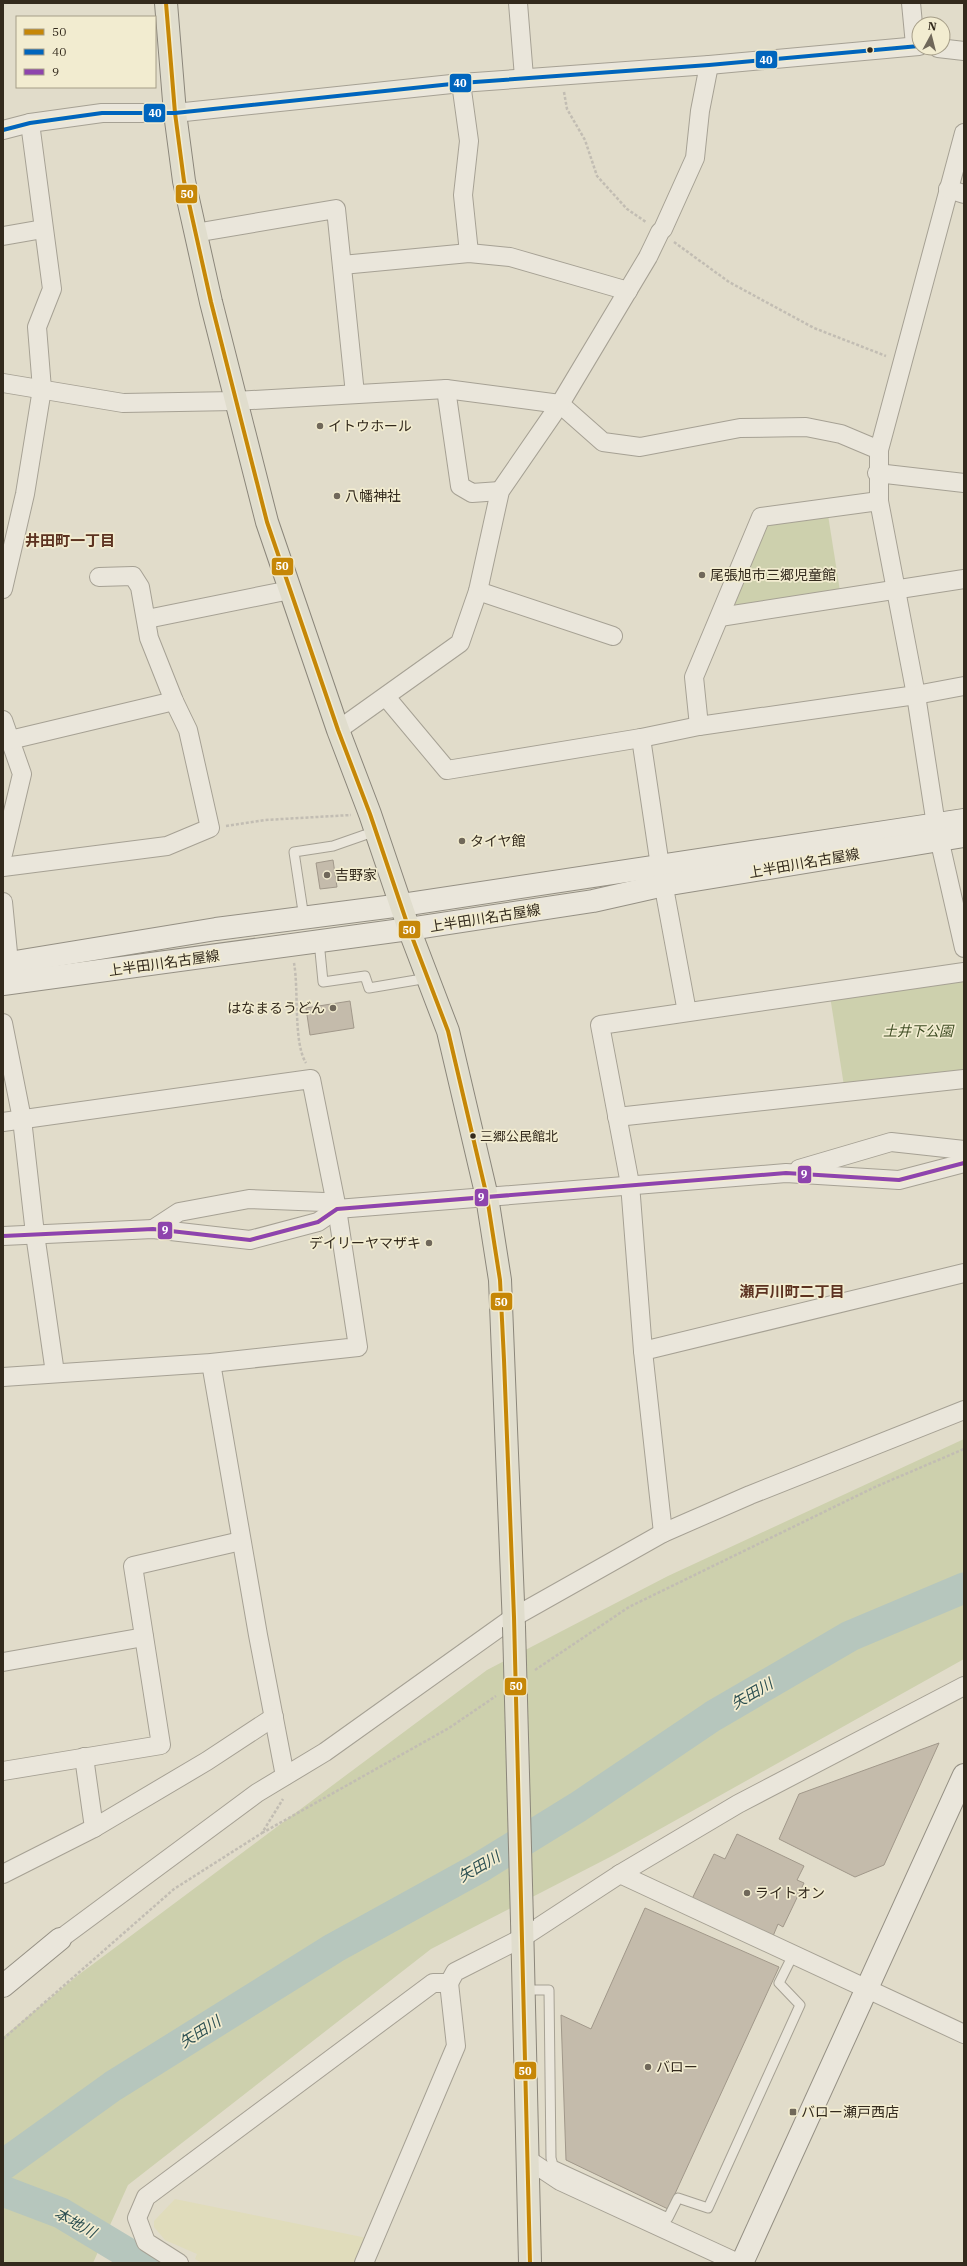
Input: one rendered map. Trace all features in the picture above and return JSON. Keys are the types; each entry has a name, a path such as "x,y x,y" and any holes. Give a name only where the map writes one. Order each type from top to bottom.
{"main road":[{"path":"166,3 175,113 184,180 235,401 267,522 338,730 373,822 409,929 448,1031 487,1196 500,1280 514,1622 530,2263"},
{"name":"上半田川名古屋線","path":"6,964 216,929 402,905 662,876 937,832 964,820"},
{"name":"上半田川名古屋線","path":"937,832 964,836"},
{"name":"上半田川名古屋線","path":"3,984 319,942 592,901 662,876"},
{"path":"742,2263 964,1775"},
{"path":"3,1986 60,1939"}],"street":[{"path":"518,3 524,77"},
{"path":"911,3 913,16"},
{"path":"3,130 30,123 102,113 175,113 524,77 561,76 709,65 911,47"},
{"path":"951,50 964,51"},
{"path":"338,730 460,643 478,591 500,491 560,404 648,257 660,232 663,229 695,158 700,111 709,65"},
{"path":"461,83 469,141 463,195 469,253"},
{"path":"3,589 25,494 42,389 38,327 52,288 30,123"},
{"path":"964,133 956,192 903,362 879,450 878,473 879,501 916,695 937,832 964,948"},
{"path":"195,233 336,209 355,394"},
{"path":"3,236 43,229"},
{"path":"342,265 469,253 510,257 628,291"},
{"path":"3,383 123,403 235,401 446,388 560,404 603,442 640,447 740,428 806,427 841,434 879,450"},
{"path":"446,388 460,486 472,493 500,491"},
{"path":"878,473 964,483"},
{"path":"699,726 694,678 761,518 879,501"},
{"path":"3,867 167,846 210,828 188,730 174,701 149,638 147,618 140,587 133,576 99,577"},
{"path":"720,617 964,579"},
{"path":"147,618 290,590"},
{"path":"478,591 613,636"},
{"path":"386,697 447,770 641,738 699,726 916,695 964,686"},
{"path":"10,740 174,701"},
{"path":"3,720 22,774 3,854"},
{"path":"641,738 662,876 687,1012"},
{"path":"3,902 6,964"},
{"path":"663,1533 643,1351 630,1184 600,1025 964,972"},
{"path":"3,1023 22,1119 34,1234 55,1373"},
{"path":"3,1122 311,1078 337,1209 358,1348 211,1363 3,1377"},
{"path":"617,1117 964,1080"},
{"path":"786,1173 891,1142 964,1150"},
{"path":"3,1236 153,1229 250,1240 318,1222 337,1209 630,1184 786,1173 899,1180 964,1163"},
{"path":"153,1229 179,1212 249,1199 324,1202 337,1209"},
{"path":"643,1351 964,1273"},
{"path":"211,1363 241,1541 286,1784"},
{"path":"60,1939 257,1793 286,1784 324,1752 514,1622 663,1533 750,1495 964,1410"},
{"path":"3,1771 161,1745 134,1566 241,1541"},
{"path":"3,1662 144,1637"},
{"path":"364,2263 456,2046 449,1982 455,1972 522,1930 738,1804 960,1692"},
{"path":"3,1874 94,1828 207,1760 274,1717"},
{"path":"84,1758 94,1828"},
{"path":"620,1874 866,1990 964,2034"},
{"path":"179,2263 146,2242 137,2218 146,2197 433,1983 449,1982"},
{"path":"527,2159 560,2181 738,2263"}],"lane":[{"path":"304,918 294,852 334,846 373,822"},
{"path":"319,942 323,982 365,976 369,988 428,978"},
{"path":"523,1990 549,1990 551,2158 553,2165 668,2218 678,2198 708,2208 800,2005 779,1983 793,1955"}],"path":[{"path":"561,76 567,110 586,140 597,176 627,209 729,282 814,328 903,362"},
{"path":"210,828 265,820 373,822"},
{"path":"291,945 298,982 299,1037 304,1060 313,1074 311,1078"},
{"path":"533,1672 630,1607 875,1487 964,1450"},
{"path":"3,2039 174,1889 262,1834 449,1728 500,1693"},
{"path":"262,1834 286,1784"}],"shaded area":[{"path":"175,2199 367,2238 356,2263 202,2263 195,2259 197,2254 165,2240 154,2227 154,2221"}],"green space":[{"path":"828,515 840,591 730,608 765,522"},
{"name":"土井下公園","path":"963,979 964,1072 844,1086 830,996"},
{"path":"964,1439 964,1659 610,1857 431,1949 128,2185 93,2263 3,2263 3,2037 77,1976 487,1670 668,1576"}],"building":[{"name":"吉野家","path":"333,860 337,887 320,889 316,863"},
{"path":"350,1001 354,1028 310,1035 306,1008"},
{"path":"939,1743 884,1865 855,1877 779,1839 799,1794"},
{"name":"ライトオン","path":"737,1834 804,1866 797,1880 804,1883 783,1927 778,1924 771,1941 690,1903 714,1854 725,1859"},
{"path":"645,1908 779,1967 668,2209 566,2160 561,2015 591,2029"}],"waterway":[{"name":"矢田川","path":"3,2165 113,2086 334,1948 479,1868 578,1807 713,1716 850,1636 964,1588"},
{"name":"本地川","path":"3,2191 61,2213 144,2263"}],"transit line":[{"name":"50","path":"166,3 175,113 184,181 211,302 267,522 338,730 370,814 409,929 448,1031 487,1197 500,1280 504,1360 514,1617 530,2263"},
{"name":"40","path":"3,130 30,123 102,113 175,113 461,83 709,65 911,47"},
{"name":"9","path":"3,1236 153,1229 250,1240 318,1222 337,1209 786,1173 899,1180 964,1163"}],"place":[{"name":"イトウホール","path":"320,426"},
{"name":"八幡神社","path":"337,496"},
{"name":"尾張旭市三郷児童館","path":"702,575"},
{"name":"タイヤ館","path":"462,841"},
{"name":"吉野家","path":"327,875"},
{"name":"はなまるうどん","path":"333,1008"},
{"name":"三郷公民館北","path":"473,1136"},
{"name":"デイリーヤマザキ","path":"429,1243"},
{"name":"ライトオン","path":"747,1893"},
{"name":"バロー","path":"648,2067"},
{"name":"バロー瀬戸西店","path":"793,2112"}],"district":[{"name":"井田町一丁目","path":"70,541"},
{"name":"瀬戸川町二丁目","path":"792,1292"}]}
